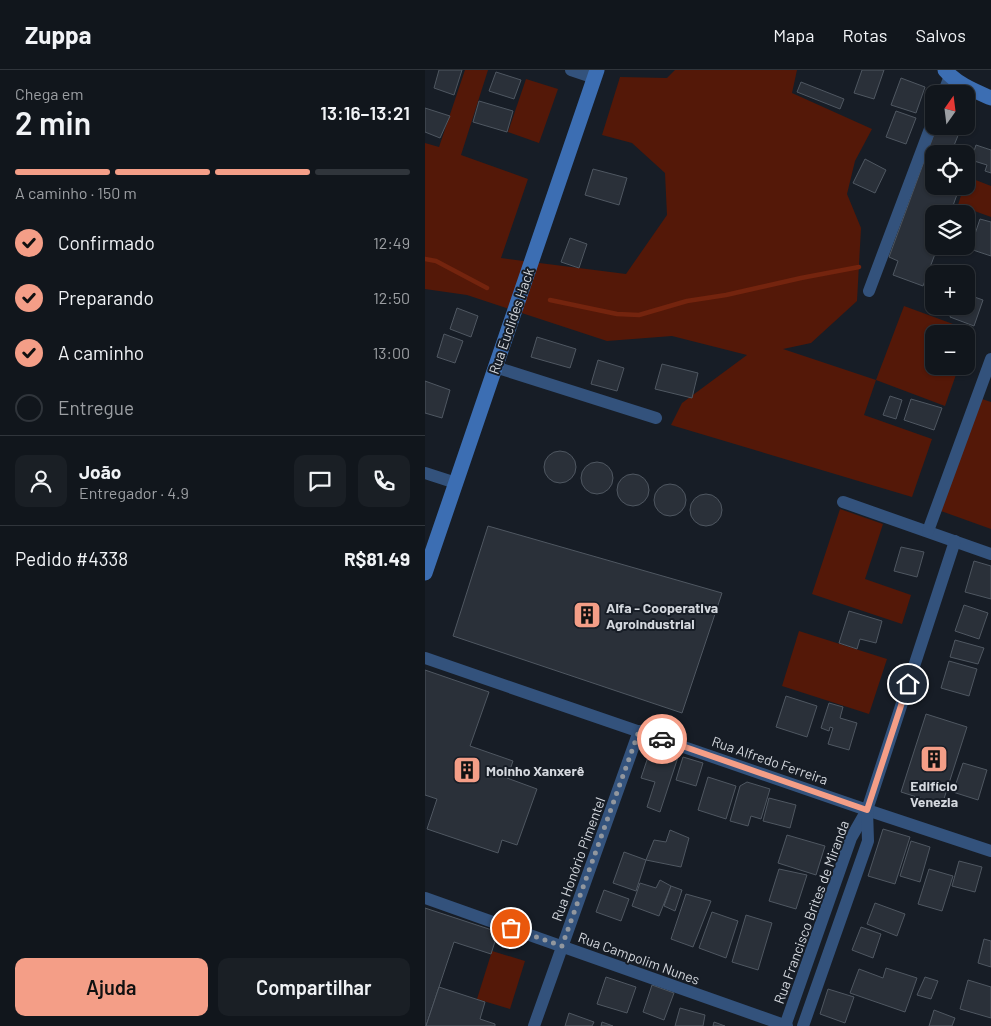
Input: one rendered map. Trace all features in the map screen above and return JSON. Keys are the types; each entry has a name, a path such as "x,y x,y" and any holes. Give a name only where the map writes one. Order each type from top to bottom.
{"main road":[{"path":"947,73 971,90 991,98"},
{"name":"Rua Euclides Hack","path":"425,573 596,74"}],"street":[{"path":"571,70 596,74"},
{"path":"869,291 928,135"},
{"path":"928,531 986,389 991,359"},
{"path":"495,367 656,418"},
{"path":"425,473 456,483"},
{"path":"843,502 991,554"},
{"name":"Rua Francisco Brites de Miranda","path":"785,1026 851,838 867,810 955,541"},
{"name":"Rua Alfredo Ferreira","path":"425,658 991,851"},
{"name":"Rua Honório Pimentel","path":"534,1026 639,731"},
{"name":"Rua Francisco Brites de Miranda","path":"803,1026 868,841 867,810"},
{"path":"835,885 851,891"},
{"name":"Rua Campolim Nunes","path":"425,898 785,1026"},
{"path":"812,950 828,956"}],"shaded area":[{"path":"465,70 488,70 461,155 528,179 501,258 626,274 667,215 665,173 632,143 602,135 620,77 667,78 675,70 797,70 792,93 872,129 855,161 847,194 861,228 857,301 811,343 783,349 876,380 864,415 932,439 912,497 671,425 682,403 747,355 672,336 607,341 467,295 425,289 425,143 439,147"},
{"path":"526,79 558,89 539,143 508,132"},
{"path":"975,180 991,186 991,217 975,211 975,205 958,205 961,195 975,195"},
{"path":"904,306 956,325 925,325 925,375 956,375 945,406 876,380"},
{"path":"982,399 991,402 991,529 941,511"},
{"path":"840,509 883,524 865,579 911,595 902,624 812,594"},
{"path":"799,631 887,659 869,714 782,686"},
{"path":"492,951 525,961 510,1009 477,999"}],"building":[{"path":"439,70 462,70 454,95 434,88"},
{"path":"862,70 884,70 874,99 854,93"},
{"path":"496,72 521,80 514,99 489,91"},
{"path":"901,78 925,87 916,113 891,105"},
{"path":"801,82 844,99 840,109 797,92"},
{"path":"479,101 513,111 507,132 473,122"},
{"path":"425,108 450,116 440,138 425,132"},
{"path":"896,111 916,118 906,144 886,137"},
{"path":"934,135 958,135 954,145 930,145"},
{"path":"976,145 991,150 991,173 985,171 987,165 975,161"},
{"path":"865,159 886,170 875,193 853,183"},
{"path":"925,159 925,195 957,195 953,205 925,205 925,255 935,255 931,265 925,265 923,286 893,275 898,261 889,257"},
{"path":"593,169 627,178 619,205 585,195"},
{"path":"980,219 991,222 991,256 975,251 975,234"},
{"path":"570,238 587,244 579,268 561,262"},
{"path":"975,297 983,300 974,325 950,317 951,315 975,315"},
{"path":"457,308 478,316 471,337 450,329"},
{"path":"444,334 463,341 455,363 437,357"},
{"path":"537,337 576,349 570,368 531,357"},
{"path":"598,360 624,368 617,391 591,384"},
{"path":"662,364 698,373 692,398 655,389"},
{"path":"425,381 450,390 442,418 425,413"},
{"path":"890,396 902,400 896,419 883,415"},
{"path":"911,399 942,408 934,430 904,420"},
{"path":"560,451 566,452 571,456 575,461 575,473 571,478 566,482 560,483 554,482 549,478 545,473 544,467 545,461 549,456 554,452"},
{"path":"597,462 603,463 608,467 612,472 612,484 608,489 603,493 597,494 591,493 586,489 582,484 581,478 582,472 586,467 591,463"},
{"path":"633,474 639,475 644,479 648,484 648,496 644,501 639,505 633,506 627,505 622,501 618,496 617,490 618,484 622,479 627,475"},
{"path":"670,484 676,485 681,489 685,494 685,506 681,511 676,515 670,516 664,515 659,511 655,506 654,500 655,494 659,489 664,485"},
{"path":"706,494 712,495 717,499 721,504 721,516 717,521 712,525 706,526 700,525 695,521 691,516 690,510 691,504 695,499 700,495"},
{"name":"Alfa - Cooperativa Agroindustrial","path":"488,526 722,593 682,713 453,636"},
{"path":"901,547 924,552 917,577 894,571"},
{"path":"974,561 991,566 991,599 965,592"},
{"path":"964,605 988,613 979,639 955,631"},
{"path":"849,611 882,621 876,643 860,639 857,649 839,643"},
{"path":"955,640 984,648 978,664 950,657"},
{"path":"949,661 977,669 969,696 941,688"},
{"name":"Moinho Xanxerê","path":"425,670 489,692 470,746 513,761 507,778 537,789 517,845 502,840 498,853 427,829 437,799 425,795"},
{"path":"786,696 817,706 807,737 776,727"},
{"path":"829,703 843,707 840,718 857,723 849,750 828,744 833,728 830,727 829,731 821,728"},
{"name":"Edifício Venezia","path":"926,714 967,727 942,805 901,792"},
{"path":"653,742 680,751 660,812 647,807 655,782 641,778"},
{"path":"683,757 703,763 696,786 676,780"},
{"path":"963,763 987,770 978,800 953,792"},
{"path":"708,777 736,786 726,819 698,810"},
{"path":"747,782 770,789 761,819 751,816 748,826 730,821 740,786"},
{"path":"769,798 796,805 790,828 763,821"},
{"path":"883,829 910,837 895,884 868,876"},
{"path":"670,830 689,838 681,867 646,860 654,840 666,842"},
{"path":"787,835 825,846 816,875 778,863"},
{"path":"911,841 930,847 920,882 900,876"},
{"path":"624,852 646,860 636,891 613,883"},
{"path":"959,861 982,867 975,892 952,886"},
{"path":"779,869 807,875 796,909 769,901"},
{"path":"929,869 953,876 942,911 918,904"},
{"path":"660,880 671,886 659,916 632,906 640,883 656,888"},
{"path":"671,886 682,890 675,911 664,906"},
{"path":"604,890 629,899 621,921 596,912"},
{"path":"686,894 711,901 693,947 671,939"},
{"path":"875,903 905,914 897,936 867,924"},
{"path":"425,908 498,932 491,954 454,942 426,1026 425,1026"},
{"path":"712,912 738,921 726,958 699,948"},
{"path":"746,915 772,923 758,970 732,962"},
{"path":"861,927 881,934 873,958 852,950"},
{"path":"984,939 991,941 991,967 978,963"},
{"path":"886,968 917,978 905,1012 850,993 859,969 883,978"},
{"path":"606,977 636,987 627,1013 597,1004"},
{"path":"925,977 938,981 931,999 917,995"},
{"path":"968,980 991,987 991,1018 960,1009"},
{"path":"652,985 674,993 664,1020 643,1012"},
{"path":"439,987 485,1002 480,1019 495,1024 495,1026 426,1026"},
{"path":"828,989 854,997 845,1023 820,1014"},
{"path":"680,1008 705,1015 703,1026 675,1026"},
{"path":"934,1010 955,1018 952,1026 929,1026"},
{"path":"569,1013 594,1022 592,1026 565,1026"},
{"path":"602,1022 613,1026 601,1026"},
{"path":"714,1022 725,1026 713,1026"}],"waterway":[{"path":"425,259 436,261 487,288"},
{"path":"550,300 617,314 639,315 687,301 726,295 859,267"}],"way so far":[{"path":"511,928 562,946 639,731 662,739"}],"place":[{"name":"Alfa - Cooperativa Agroindustrial","path":"587,615"},
{"name":"Edifício Venezia","path":"934,759"},
{"name":"Moinho Xanxerê","path":"467,770"}],"route":[{"path":"662,739 867,810 908,684"}]}
